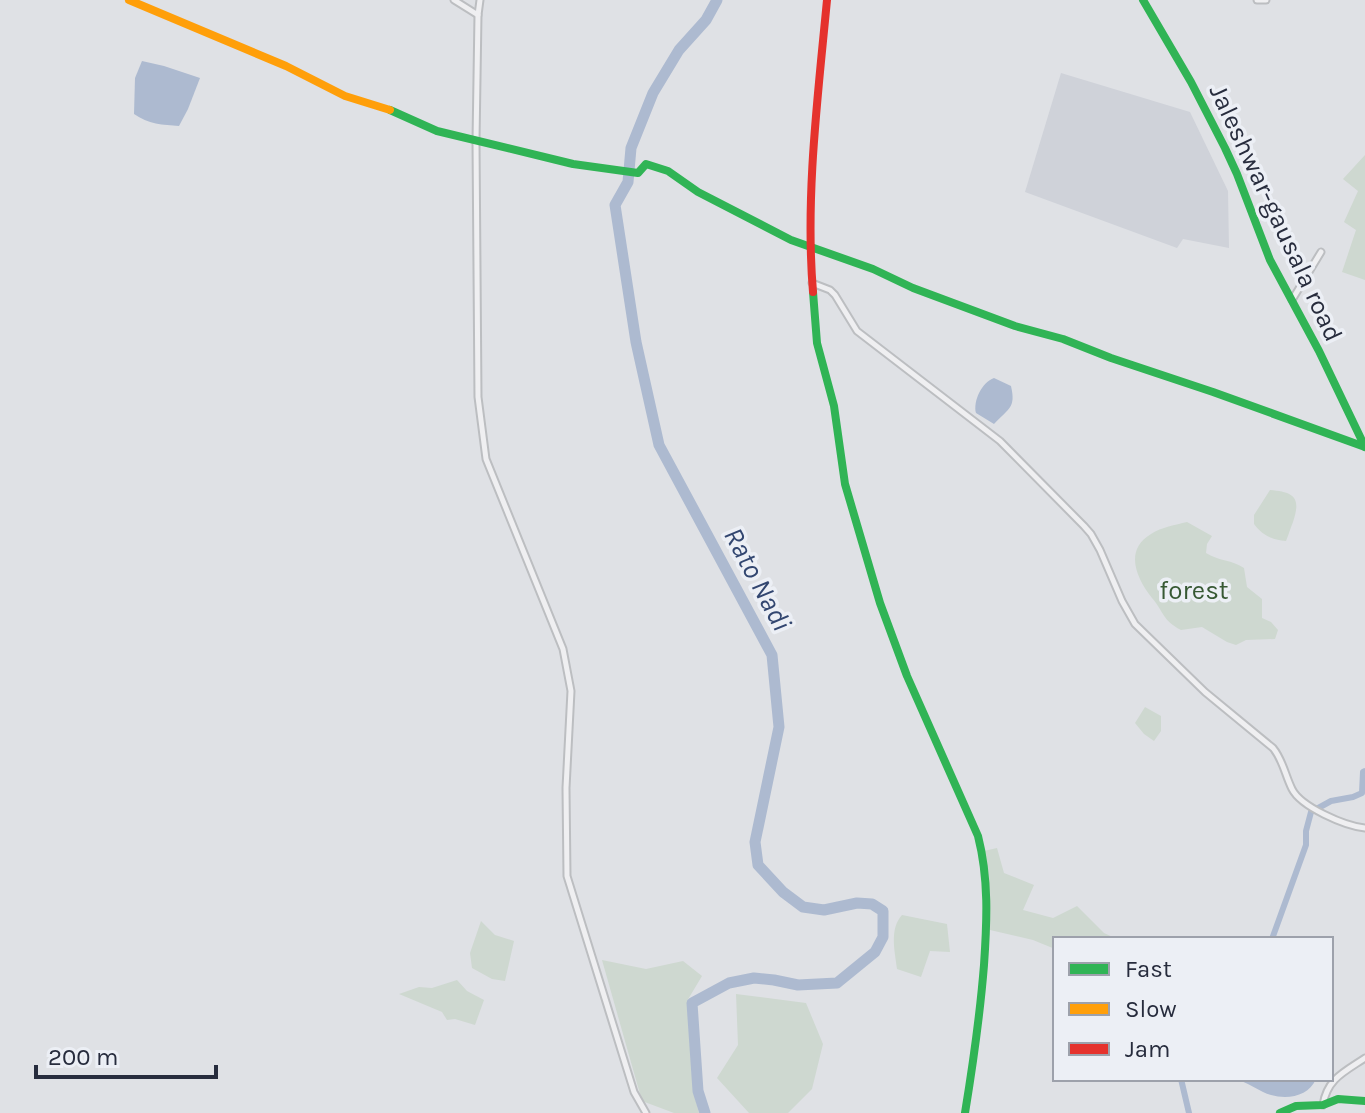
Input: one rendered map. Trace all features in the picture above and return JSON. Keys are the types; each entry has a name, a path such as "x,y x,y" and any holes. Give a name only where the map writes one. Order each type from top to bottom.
{"street":[{"path":"129,0 286,66 353,99 390,110 437,131 586,167 638,173 646,164 668,171 714,201 791,240 873,269 913,288 1003,322 1063,339 1365,447"},
{"path":"454,0 478,15"},
{"path":"480,0 476,141 478,397 486,459 563,649 571,691 566,788 567,876 634,1092 646,1113"},
{"path":"827,0 814,144 811,247 817,343 836,419 845,484 880,603 907,676 978,836 982,852 987,923 979,1023 965,1113"},
{"name":"Jaleshwar-gausala road","path":"1143,0 1225,148 1270,260 1365,447"},
{"path":"1257,0 1266,0"},
{"path":"1291,301 1321,252"},
{"path":"812,282 832,292 857,331 1000,441 1084,526 1094,539 1135,624 1205,692 1278,753 1292,789 1300,800 1349,824 1365,828"},
{"path":"1323,1105 1325,1092 1331,1083 1365,1058"},
{"path":"1280,1113 1296,1106 1323,1105 1338,1099 1365,1101"}],"shaded area":[{"path":"1061,73 1190,112 1228,191 1229,248 1183,239 1177,248 1025,192"}],"green space":[{"path":"1365,155 1365,280 1342,272 1356,230 1344,222 1358,191 1343,179"},
{"name":"forest","path":"1270,490 1285,492 1296,502 1286,541 1268,536 1254,524 1254,515"},
{"name":"forest","path":"1187,522 1212,536 1206,553 1244,568 1247,587 1262,599 1262,618 1278,630 1275,639 1246,640 1236,645 1202,627 1181,630 1164,616 1141,582 1135,556 1151,534"},
{"path":"1145,707 1161,716 1161,731 1154,741 1135,723"},
{"path":"997,848 1004,873 1034,885 1023,910 1053,918 1077,906 1104,933 1113,937 1053,937 1053,948 990,930 984,851"},
{"path":"902,915 947,924 950,952 930,951 921,977 897,969 894,934"},
{"path":"481,921 495,935 514,941 505,981 492,979 472,968 470,953"},
{"path":"602,960 646,969 683,961 702,976 687,1001 693,1090 699,1113 674,1113 642,1101"},
{"path":"457,980 467,991 484,1000 475,1025 447,1020 442,1012 399,994 419,987 432,988"},
{"path":"736,994 806,1003 823,1044 812,1089 788,1113 749,1113 717,1078 738,1045"}],"water":[{"path":"142,61 200,78 179,126 150,122 134,114 135,78"},
{"path":"994,378 1011,386 1013,399 1010,407 994,424 976,413 975,408 982,388"},
{"path":"1240,1081 1315,1081 1303,1093 1284,1097 1267,1094"}],"waterway":[{"name":"Rato Nadi","path":"705,1113 698,1091 692,1003 729,983 754,978 798,985 837,983 875,952 883,937 883,911 872,904 857,903 824,910 803,907 783,892 758,865 755,842 779,727 772,655 659,445 636,342 615,205 628,182 631,148 653,93 679,50 706,20 717,0"},
{"path":"1273,937 1306,845 1311,812 1331,801 1362,793 1365,771"},
{"path":"1181,1081 1189,1113"}],"traffic: fast":[{"path":"1143,0 1225,148 1270,260 1319,351 1365,447"},
{"path":"390,110 437,131 573,164 638,173 646,164 668,171 698,192 791,240 1015,326 1063,339 1365,447"},
{"path":"813,292 817,343 834,406 845,484 880,603 907,676 978,836 982,852 986,900 985,949 965,1113"},
{"path":"1280,1113 1296,1106 1323,1105 1338,1099 1365,1101"}],"traffic: slow":[{"path":"129,0 286,66 345,96 390,110"}],"traffic: jam":[{"path":"813,292 812,183 827,0"}]}
